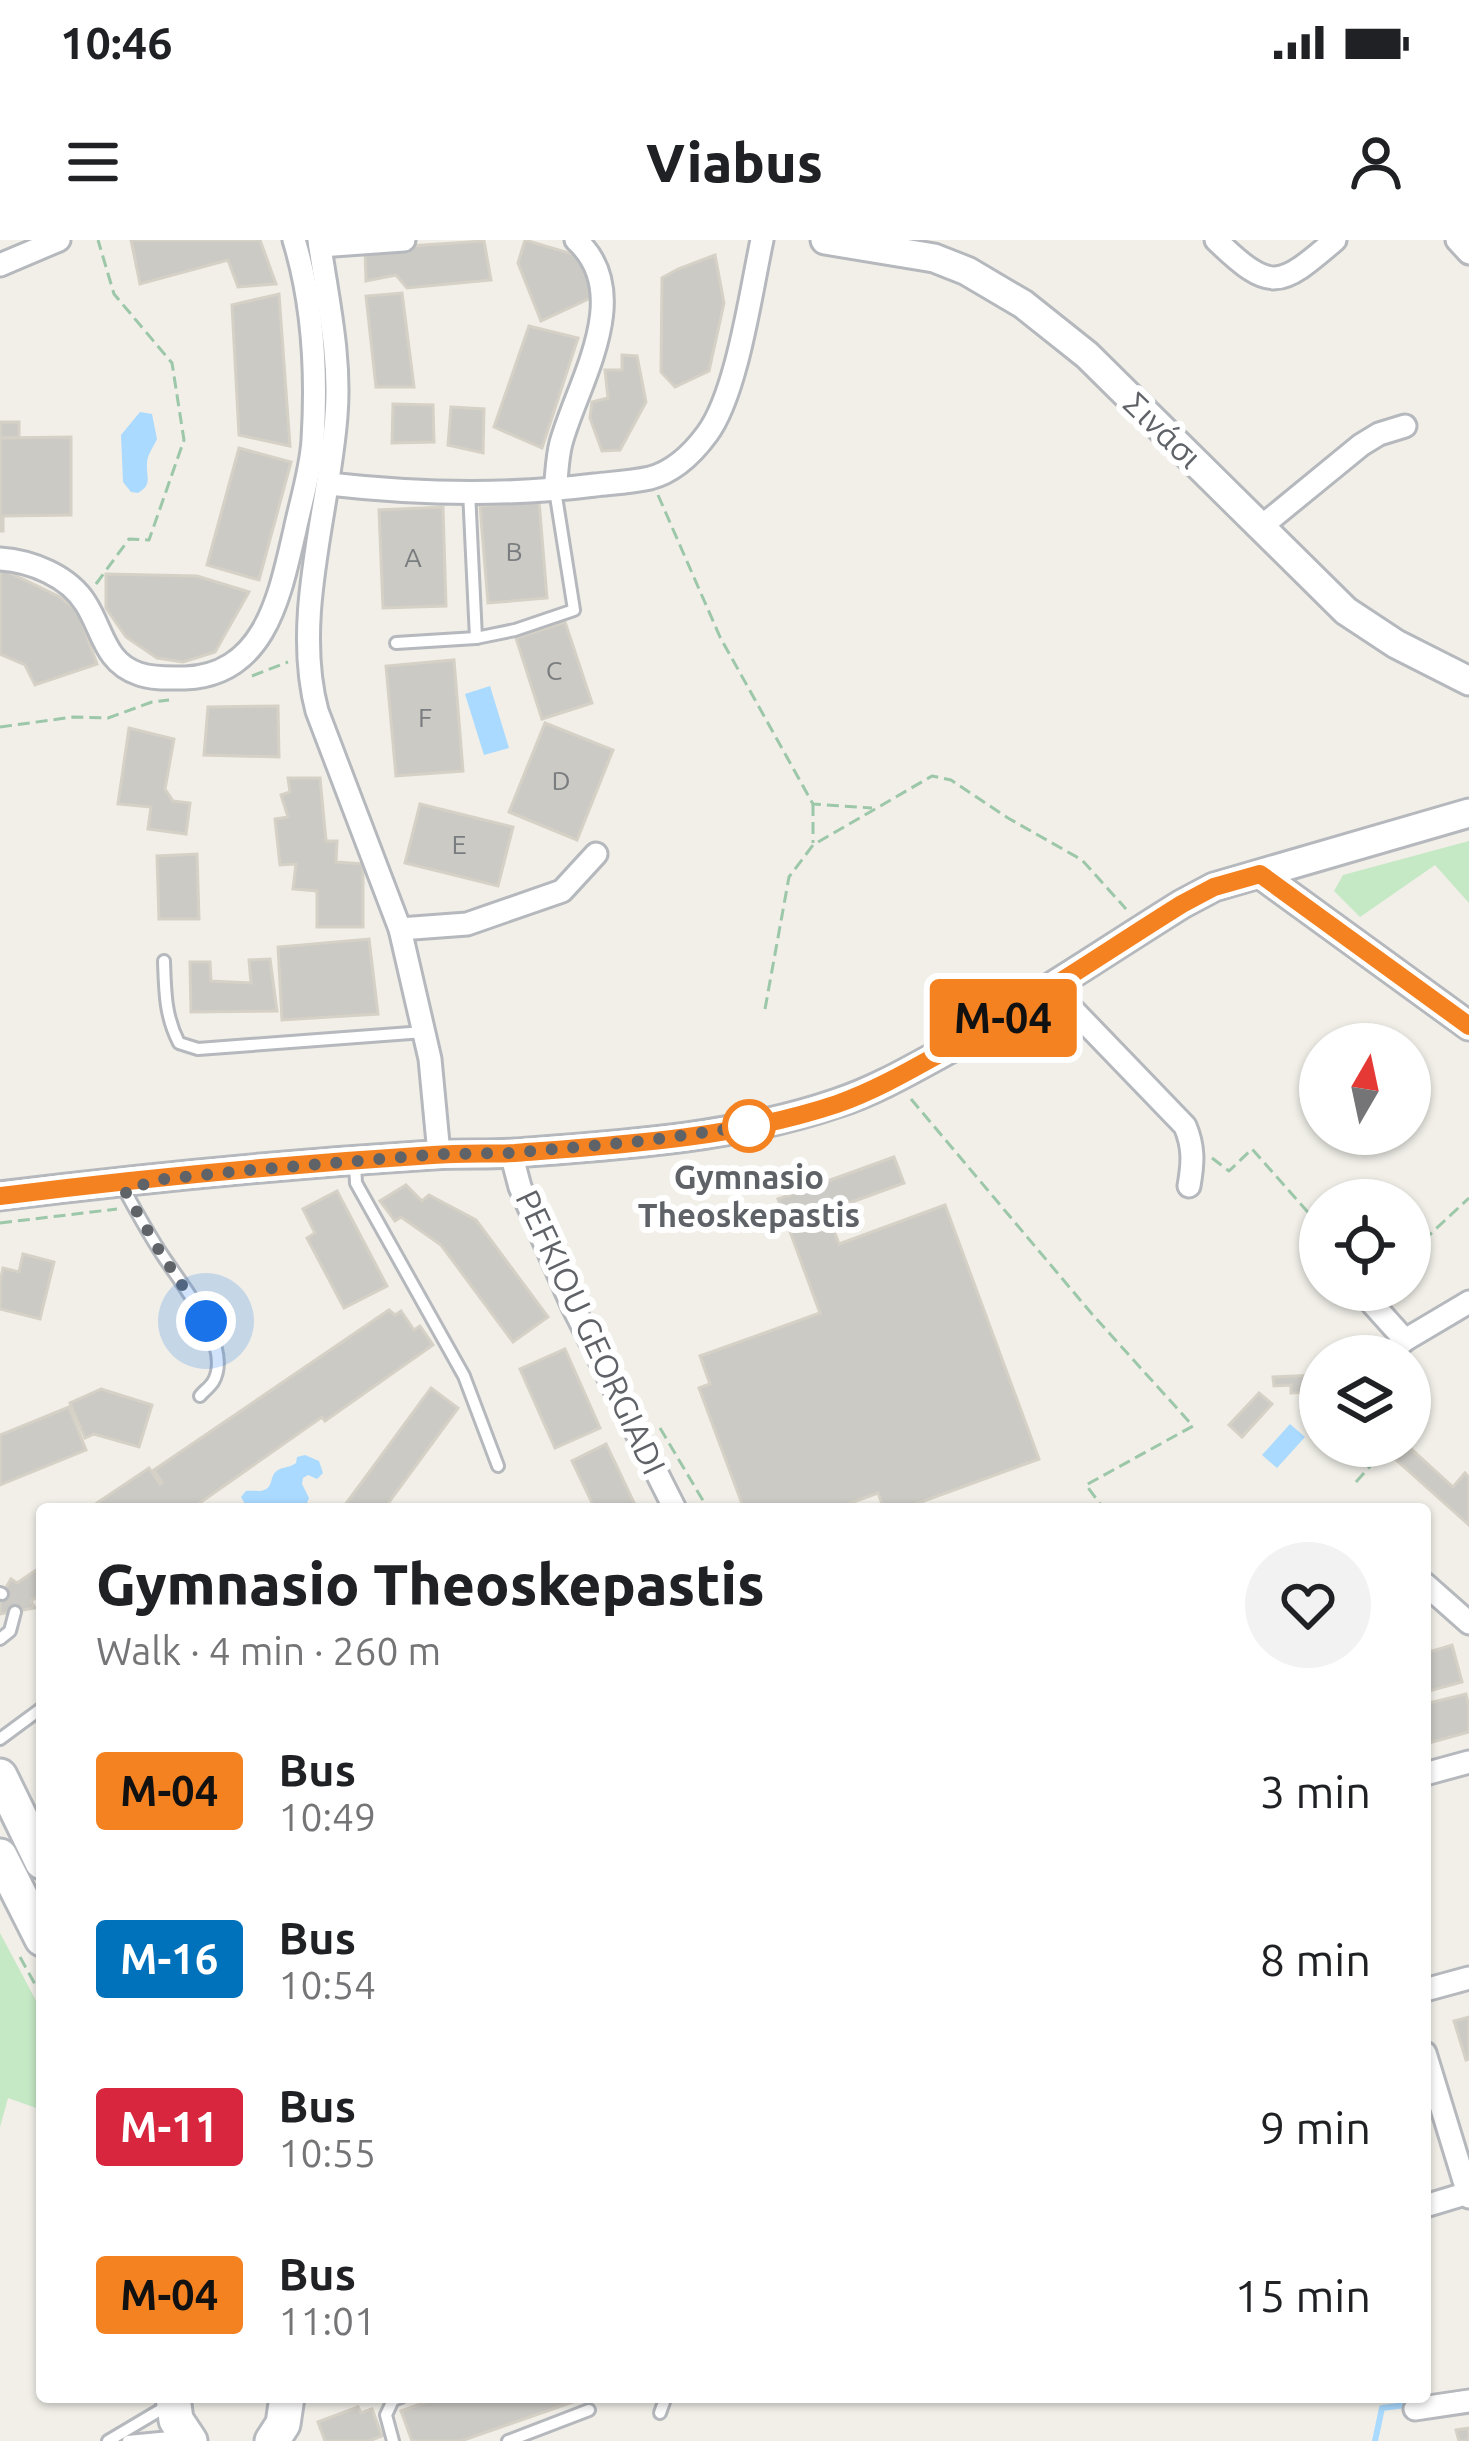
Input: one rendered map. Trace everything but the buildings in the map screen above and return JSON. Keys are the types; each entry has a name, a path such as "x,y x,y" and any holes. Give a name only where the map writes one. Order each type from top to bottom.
{"main road":[{"path":"0,1776 36,1850"},
{"path":"0,1856 28,1942"},
{"path":"173,2403 176,2420 187,2438"}],"street":[{"path":"0,265 59,240"},
{"path":"0,559 52,573 70,585 84,599 111,655 124,668 146,676 193,677 218,671 253,647 274,607 313,442 313,359 294,240"},
{"path":"404,240 320,243 336,351 337,412 307,655 316,711 400,929 436,1097 439,1154"},
{"path":"555,490 560,447 590,369 602,306 593,262 576,240"},
{"path":"328,484 380,490 555,490 650,478 669,470 710,431 722,407 762,240"},
{"name":"Σινάσι","path":"825,240 934,258 995,286 1087,355 1346,611 1396,644 1469,681"},
{"path":"1216,240 1255,274 1280,279 1335,240"},
{"path":"1457,240 1469,254"},
{"path":"1262,526 1361,445 1405,426"},
{"path":"0,1196 355,1161 644,1141 787,1118 894,1079 981,1031 1214,887 1469,813"},
{"path":"400,929 467,924 562,891 596,854"},
{"path":"1260,874 1469,1026"},
{"path":"1052,987 1185,1126 1192,1142 1189,1186"},
{"name":"PEFKIOU GEORGIADI","path":"511,1153 520,1187 573,1306 672,1503"},
{"path":"0,1219 130,1199 156,1180"},
{"path":"1413,1335 1469,1302"},
{"path":"1379,1311 1400,1335"},
{"path":"1431,1589 1469,1623"},
{"path":"1431,1772 1469,1762"},
{"path":"1431,1988 1469,1978"},
{"path":"1431,2073 1468,2195 1431,2204"},
{"path":"1415,2409 1469,2401"}],"lane":[{"path":"396,643 476,638 574,610 555,490"},
{"path":"470,491 476,638"},
{"path":"164,962 165,1003 172,1028 179,1043 198,1049 424,1032"},
{"path":"355,1161 356,1183 464,1376 498,1466"},
{"path":"130,1199 206,1321 214,1342 215,1380 200,1396"},
{"path":"0,1639 10,1631 15,1612"},
{"path":"0,1739 36,1712"},
{"path":"108,2441 168,2403"},
{"path":"392,2403 386,2415 393,2441"},
{"path":"660,2414 664,2403"},
{"path":"508,2441 589,2410"},
{"path":"128,2441 187,2438"}],"path":[{"path":"84,599 129,539 149,540 184,440 172,363 114,294 98,240"},
{"path":"650,478 721,637 813,803 813,845"},
{"path":"765,1010 789,877 813,845 932,776 951,780 1082,860 1143,928"},
{"path":"813,803 874,808"},
{"path":"894,1079 1192,1426 1087,1485 1100,1503"},
{"path":"1192,1142 1229,1171 1252,1149 1299,1202"},
{"path":"1431,1233 1469,1198"},
{"path":"0,1219 130,1199"},
{"path":"1356,1482 1369,1467"},
{"path":"28,1942 36,1973"}],"green space":[{"path":"1469,841 1469,903 1435,865 1360,917 1334,891 1343,875"},
{"path":"0,1933 36,2001 36,2108 8,2098 0,2127"}],"water":[{"path":"140,412 152,414 157,439 147,460 147,484 138,493 123,482 121,435"},
{"path":"490,686 509,748 484,755 465,694"},
{"path":"1290,1424 1299,1432 1299,1444 1277,1468 1262,1455"},
{"path":"297,1457 319,1461 323,1473 317,1479 303,1478 307,1503 244,1503 241,1497 246,1491 267,1488 276,1471 296,1463"}],"waterway":[{"path":"1375,2441 1382,2408 1412,2408"}],"bus line":[{"name":"M-04","path":"0,1196 239,1171 644,1141 787,1118 894,1079 981,1031 1182,904 1214,887 1260,874 1469,1026"}],"place":[{"name":"Gymnasio Theoskepastis","path":"749,1126"}],"route":[{"path":"206,1321 125,1191 156,1180 239,1171 439,1154 511,1153 749,1126"}]}
